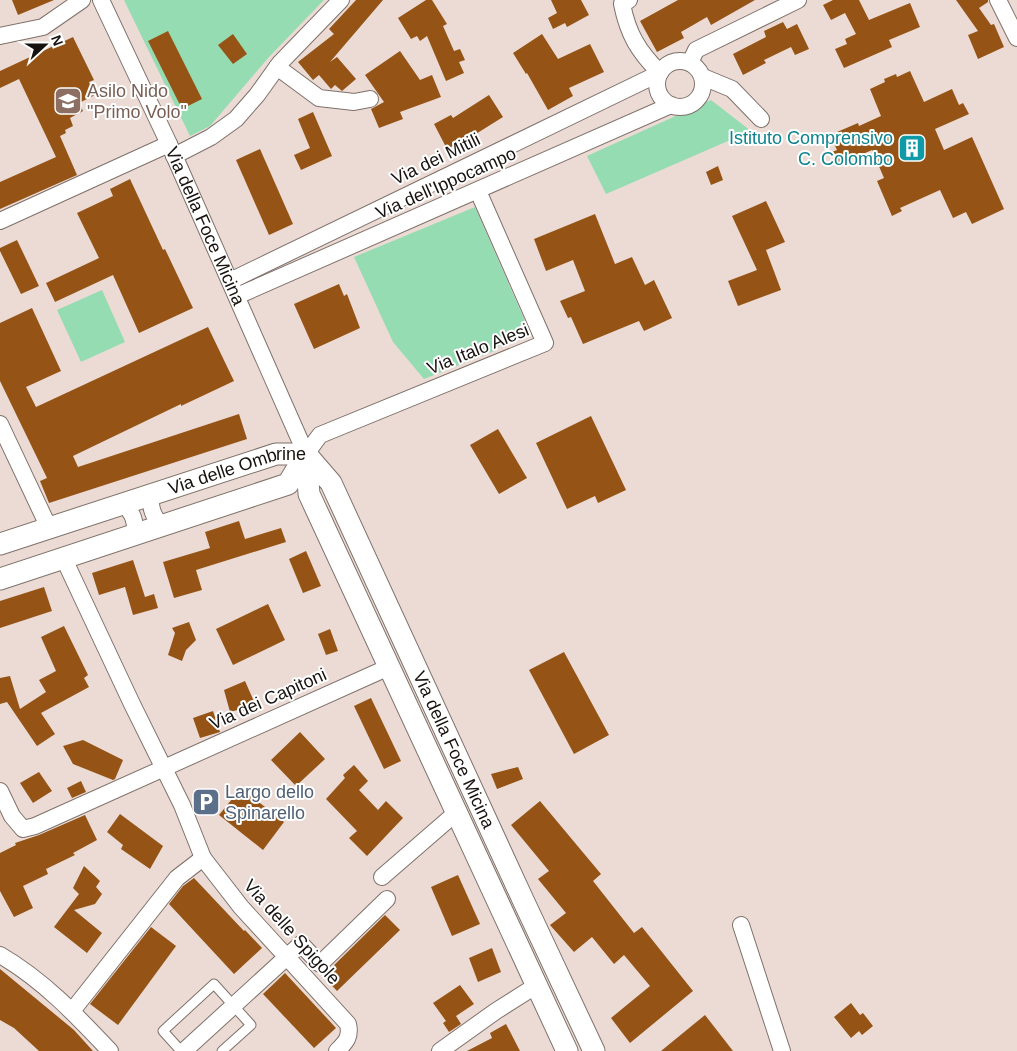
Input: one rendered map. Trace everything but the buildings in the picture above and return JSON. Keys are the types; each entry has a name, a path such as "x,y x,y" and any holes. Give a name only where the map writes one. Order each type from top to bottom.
{"street":[{"path":"0,36 43,27 82,0"},
{"name":"Via della Foce Micina","path":"101,0 237,296 306,454 331,483 594,1051"},
{"path":"0,221 171,150 210,137 236,119 257,95 277,67 341,0"},
{"path":"629,0 622,4 626,24 647,61 660,73"},
{"path":"690,63 696,50 798,0"},
{"path":"998,0 1017,38"},
{"path":"684,60 690,63 696,66 703,77 703,90 696,101 684,107 671,105 661,97 658,91 657,85 660,73 670,63 684,60"},
{"path":"277,67 319,98 354,102 370,99"},
{"name":"Via dei Mitili","path":"230,281 660,73"},
{"path":"703,77 732,89 761,119"},
{"name":"Via dell'Ippocampo","path":"237,296 671,105"},
{"name":"Via Italo Alesi","path":"306,454 320,435 545,343 478,191"},
{"path":"0,424 49,528"},
{"name":"Via delle Ombrine","path":"0,544 276,454 306,454"},
{"name":"Via della Foce Micina","path":"306,454 309,494 568,1051"},
{"name":"Via delle Ombrine","path":"0,579 288,484 306,454"},
{"name":"Via delle Ombrine","path":"152,495 150,505 153,515 161,526"},
{"path":"124,504 133,514 136,524 135,535"},
{"path":"64,559 182,805 203,858 177,878 72,1011"},
{"name":"Via dei Capitoni","path":"0,792 12,816 23,830 389,667"},
{"path":"382,877 457,812"},
{"name":"Via delle Spigole","path":"203,858 241,907 348,1024 350,1032 348,1040 336,1051"},
{"path":"183,1051 301,944 320,964 387,899"},
{"path":"502,912 524,902"},
{"path":"741,925 782,1051"},
{"path":"0,955 26,972 72,1011 110,1051"},
{"path":"440,1051 496,1011 537,985"}],"lane":[{"path":"183,1051 163,1030 214,984 251,1025 222,1051"}],"green space":[{"path":"124,0 324,0 269,57 210,126 190,136"},
{"path":"711,100 751,131 606,194 587,156"},
{"path":"475,207 525,321 494,351 424,379 393,342 354,257"},
{"path":"102,290 125,342 81,362 57,310"}],"place":[{"name":"Asilo Nido \"Primo Volo\"","path":"68,101"},
{"name":"Istituto Comprensivo C. Colombo","path":"912,148"},
{"name":"Largo dello Spinarello","path":"206,802"}]}
